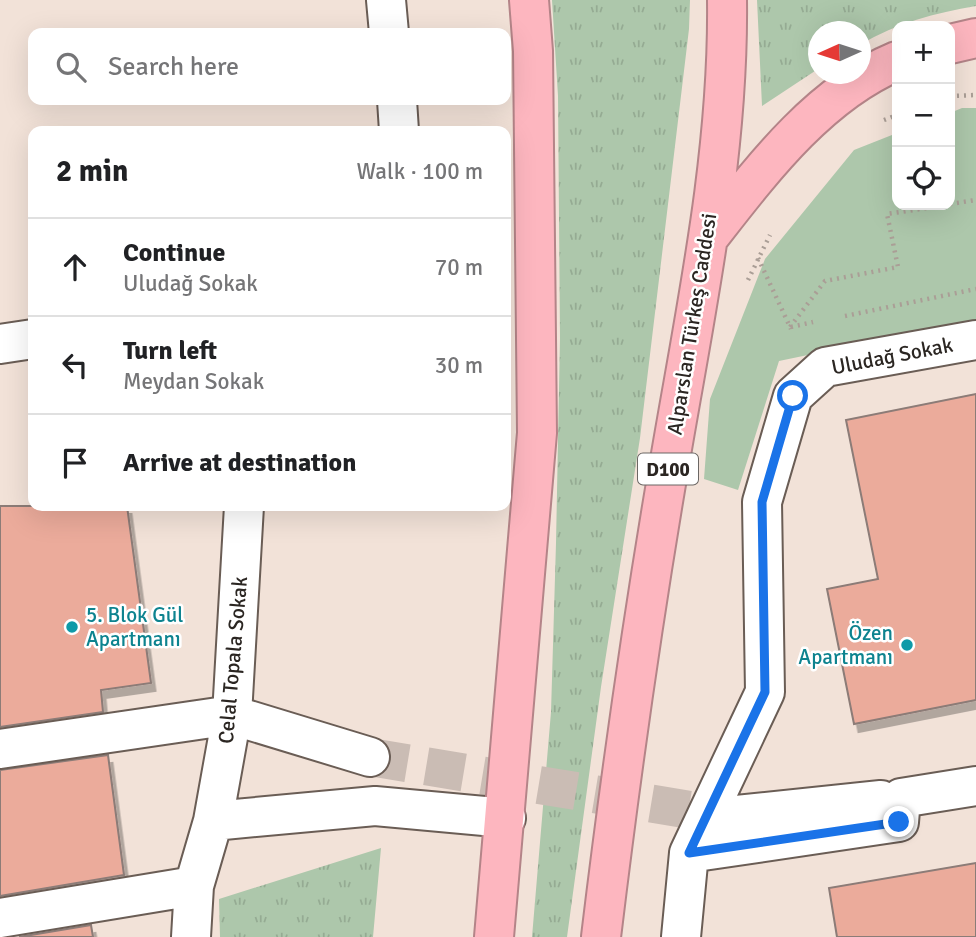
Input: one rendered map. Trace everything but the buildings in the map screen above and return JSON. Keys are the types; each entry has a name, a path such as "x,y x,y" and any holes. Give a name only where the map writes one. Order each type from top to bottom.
{"highway":[{"path":"494,937 537,433 533,65 529,0"},
{"name":"Alparslan Türkeş Caddesi","path":"601,937 627,729 668,467 709,237 724,102 727,0"},
{"path":"955,43 976,38"},
{"path":"709,237 769,161 812,119 862,81 892,63"}],"street":[{"path":"386,0 389,28"},
{"path":"397,105 399,126"},
{"path":"0,344 28,340"},
{"name":"Uludağ Sokak","path":"681,937 689,853 765,692 762,502 793,396 825,367 976,340"},
{"name":"Celal Topala Sokak","path":"191,937 194,886 213,821 232,715 244,511"},
{"path":"0,749 232,715 370,757"},
{"path":"727,816 901,798 976,786"},
{"path":"689,853 899,822 901,798"},
{"path":"213,821 375,806 506,818"},
{"path":"0,919 194,886"}],"path":[{"path":"955,96 976,95"},
{"path":"878,122 892,117"},
{"path":"955,204 976,200"},
{"path":"790,327 825,281 898,267 887,214 914,210"},
{"path":"747,282 770,234"},
{"path":"758,258 812,378"},
{"path":"843,316 976,289"},
{"path":"790,327 816,322"}],"green space":[{"path":"552,0 690,0 689,29 640,438 601,687 567,937 532,937 551,712 556,543 560,338 558,96"},
{"path":"757,0 976,0 976,6 914,21 892,21 892,29 871,39 871,21 808,21 808,76 762,106"},
{"path":"976,108 976,320 779,361 738,490 704,479 710,399 765,259 854,150 892,135 892,210 955,210 955,111"},
{"path":"381,848 373,937 220,937 219,899"}],"tunnel":[{"path":"370,757 727,816"}],"place":[{"name":"5. Blok Gül Apartmanı","path":"72,627"},
{"name":"Özen Apartmanı","path":"907,645"}],"route":[{"path":"793,396 762,502 765,692 689,853 899,822"}]}
